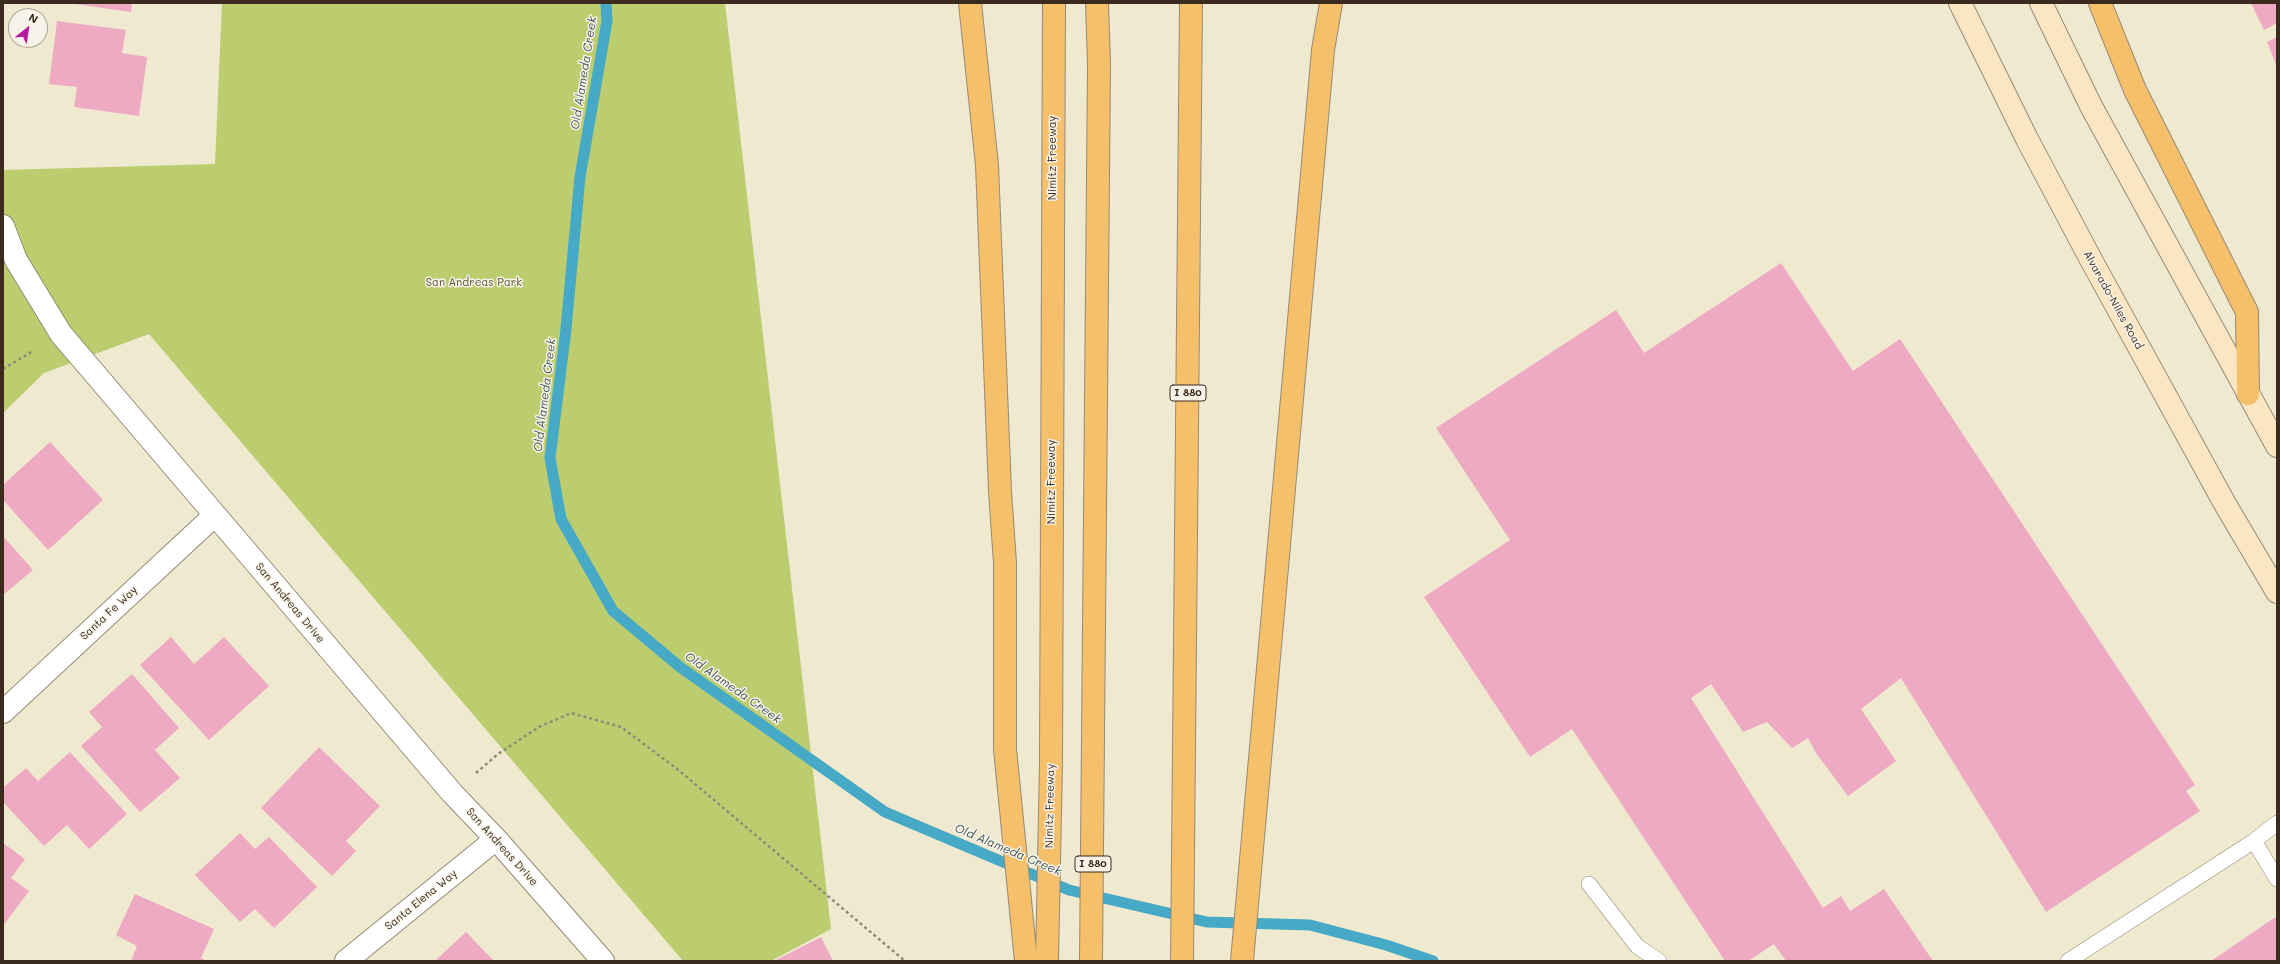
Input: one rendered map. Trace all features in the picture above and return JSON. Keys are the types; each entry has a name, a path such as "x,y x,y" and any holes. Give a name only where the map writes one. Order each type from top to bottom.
{"highway":[{"path":"970,3 987,173 999,483 1005,563 1005,749 1026,961"},
{"name":"Nimitz Freeway","path":"1047,961 1051,762 1054,3"},
{"name":"I 880","path":"1091,961 1094,767 1095,350 1099,64 1097,3"},
{"name":"I 880","path":"1182,961 1185,783 1191,3"},
{"path":"1242,961 1324,50 1331,3"},
{"path":"2100,3 2135,90 2247,312 2248,394"}],"main road":[{"name":"Alvarado-Niles Road","path":"1960,3 2027,139 2086,249 2225,504 2277,592"},
{"path":"2041,3 2091,106 2277,446"}],"street":[{"name":"San Andreas Drive","path":"3,226 16,260 61,334 452,793 496,839 603,961"},
{"name":"Santa Fe Way","path":"3,712 215,515"},
{"name":"Santa Elena Way","path":"346,961 496,839"}],"lane":[{"path":"2068,961 2254,841 2277,823"},
{"path":"2254,841 2277,879"},
{"path":"1589,884 1637,946 1659,961"}],"path":[{"path":"3,369 61,334"},
{"path":"452,793 498,754 539,726 571,713 621,727 676,768 905,961"}],"green space":[{"name":"San Andreas Park","path":"222,3 725,3 831,929 771,961 683,961 149,334 44,373 3,413 3,170 215,164"}],"building":[{"path":"68,3 132,3 131,12"},
{"path":"2251,3 2277,3 2277,23 2264,30"},
{"path":"57,21 126,30 122,53 147,57 139,116 74,107 77,87 49,84"},
{"path":"2277,37 2277,67 2267,42"},
{"path":"1781,263 1853,371 1900,339 2195,785 2186,791 2200,811 2046,912 1901,678 1861,709 1896,761 1848,796 1816,753 1808,738 1792,748 1767,722 1743,732 1711,684 1691,698 1823,908 1841,896 1850,911 1884,889 1933,961 1786,961 1774,944 1748,961 1725,961 1572,729 1530,757 1424,597 1510,540 1436,428 1616,310 1644,353"},
{"path":"50,442 103,500 48,550 3,500 3,485"},
{"path":"3,536 33,570 3,595"},
{"path":"171,637 194,664 224,637 269,686 209,740 140,665"},
{"path":"132,674 179,728 155,750 180,778 140,812 81,746 102,727 89,712"},
{"path":"319,747 380,806 346,841 356,851 332,876 261,808"},
{"path":"70,752 127,814 89,849 67,825 44,846 3,802 3,788 26,768 38,781"},
{"path":"240,833 255,849 269,837 317,887 274,928 255,909 240,922 195,875"},
{"path":"3,843 25,859 11,878 29,891 3,926"},
{"path":"135,894 214,929 201,958 207,961 131,961 137,946 116,935"},
{"path":"2277,916 2277,961 2211,961"},
{"path":"466,932 494,961 435,961"},
{"path":"821,937 833,961 774,961"}],"waterway":[{"name":"Old Alameda Creek","path":"606,3 607,21 580,177 566,329 550,458 561,519 613,611 680,667 885,812 1069,890 1207,922 1310,925 1386,945 1433,961"}]}
